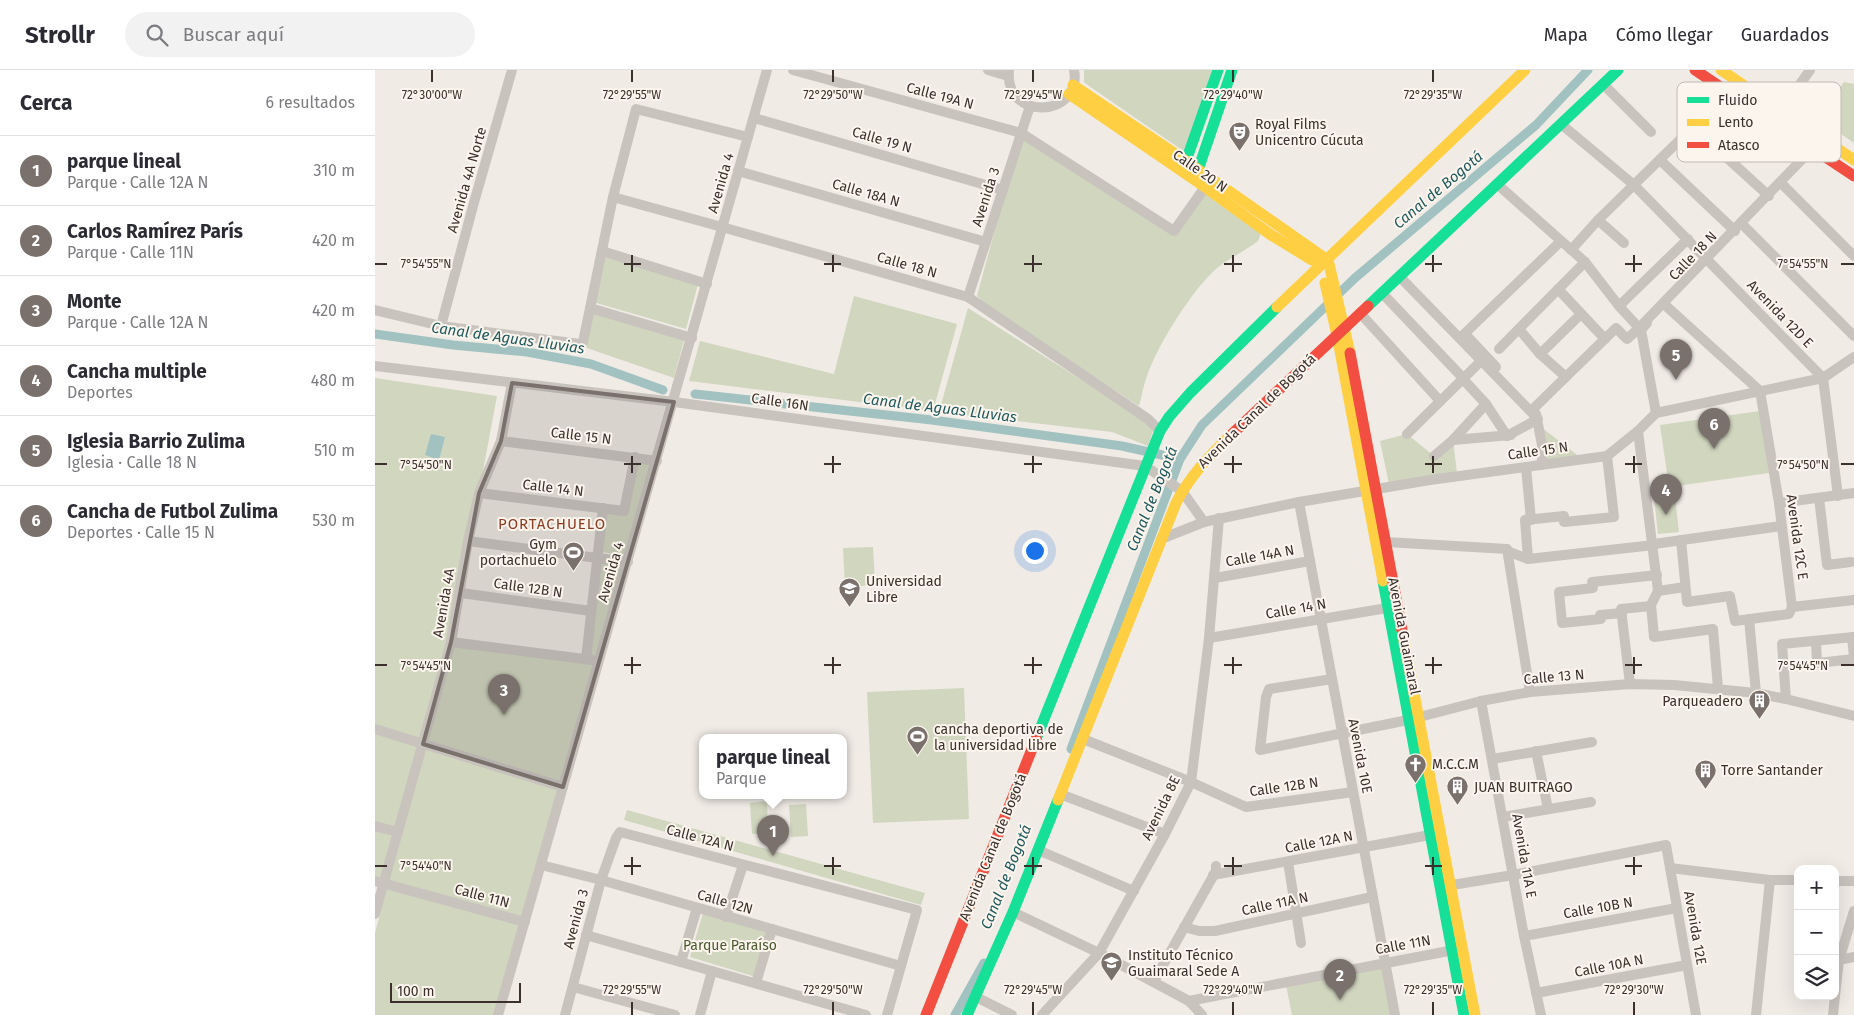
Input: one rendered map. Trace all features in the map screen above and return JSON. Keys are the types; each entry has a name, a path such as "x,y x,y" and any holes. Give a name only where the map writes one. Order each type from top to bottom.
{"main road":[{"path":"1186,161 1218,70"},
{"path":"1198,170 1232,70"},
{"name":"Avenida Canal de Bogotá","path":"926,1015 1149,464 1158,436 1169,417 1190,393 1525,70"},
{"name":"Avenida Canal de Bogotá","path":"967,1015 1013,912 1083,739 1179,488 1207,457 1340,327 1359,314 1618,70"},
{"path":"1695,70 1711,82"},
{"path":"1721,70 1739,82"},
{"name":"Calle 20 N","path":"1071,90 1186,161 1324,265"},
{"name":"Calle 20 N","path":"1071,90 1271,235 1324,265"},
{"path":"1841,151 1854,160"},
{"path":"1834,162 1854,176"},
{"name":"Avenida Guaimaral","path":"1324,265 1340,327 1371,490 1387,608 1414,719 1457,949 1475,1015"},
{"name":"Avenida Guaimaral","path":"1371,490 1386,542 1430,835 1445,886"},
{"name":"Avenida Guaimaral","path":"1457,949 1464,1015"}],"street":[{"name":"Avenida 4A Norte","path":"441,326 512,70"},
{"name":"Avenida 4","path":"498,1015 767,70"},
{"name":"Calle 19A N","path":"793,70 1021,133 1174,231 1205,187"},
{"path":"989,70 1009,73 1010,85 1014,94 1030,106 1041,108 1051,107 1061,102 1071,90 1074,70"},
{"path":"1802,82 1810,70"},
{"path":"1603,84 1651,132"},
{"name":"Avenida 3","path":"968,297 1030,106"},
{"name":"Avenida 4","path":"441,326 575,345 583,342 613,197 636,109 748,137"},
{"name":"Calle 19 N","path":"754,118 1003,190"},
{"name":"Avenida 12D E","path":"1561,124 1634,185 1823,378"},
{"path":"1571,250 1598,220 1677,142"},
{"path":"1660,160 1854,336"},
{"path":"1733,162 1769,195 1800,162"},
{"name":"Calle 18 N","path":"1656,413 1641,330 1801,162"},
{"name":"Calle 18A N","path":"738,171 986,242"},
{"path":"1497,184 1560,242 1585,262 1619,306 1639,328"},
{"path":"1781,184 1854,256"},
{"name":"Calle 18 N","path":"613,197 968,297 1148,419 1158,436"},
{"path":"1598,220 1624,244"},
{"path":"1619,306 1688,239"},
{"path":"1462,336 1560,242"},
{"path":"602,252 707,284"},
{"path":"1533,409 1616,328 1627,340 1707,259"},
{"path":"1499,349 1585,262"},
{"path":"1399,276 1462,336 1533,409 1542,445 1542,465"},
{"path":"1558,289 1605,339"},
{"path":"1382,292 1486,404 1507,436"},
{"path":"1665,304 1760,391"},
{"path":"590,308 692,338"},
{"path":"375,310 441,326"},
{"path":"1359,314 1439,401"},
{"path":"1541,354 1581,314"},
{"path":"1519,328 1541,354 1566,377"},
{"path":"1462,336 1481,361 1537,424"},
{"path":"1527,559 1525,520 1563,516 1564,522 1615,517 1607,456 1638,431 1656,413 1823,378 1854,357"},
{"path":"1407,434 1481,361"},
{"name":"Calle 16N","path":"375,366 674,402 1149,464 1179,488"},
{"path":"1823,378 1838,496"},
{"name":"Avenida 4A","path":"375,914 379,882 398,832 451,642 479,493 501,441 512,383"},
{"name":"Avenida 12C E","path":"1760,391 1779,503 1793,607"},
{"path":"1434,456 1453,440 1486,404"},
{"path":"1453,440 1507,436 1537,424"},
{"path":"1638,431 1657,575 1658,591 1651,606 1654,637 1713,629 1718,688"},
{"name":"Calle 15 N","path":"501,441 657,460"},
{"name":"Calle 15 N","path":"1161,539 1204,522 1299,502 1607,456"},
{"name":"Calle 14 N","path":"479,493 624,511 635,457"},
{"path":"1526,467 1531,520"},
{"path":"1179,488 1204,522"},
{"path":"1779,503 1854,493"},
{"path":"1819,498 1827,565 1851,562"},
{"name":"Avenida 10E","path":"1299,502 1395,1015"},
{"path":"586,659 603,508"},
{"name":"Avenida 8E","path":"1043,1015 1099,953 1165,834 1191,782 1209,638 1219,518"},
{"path":"1386,542 1507,550 1527,559 1781,526"},
{"path":"1681,540 1687,602 1730,596 1735,621 1789,614 1793,607 1854,600"},
{"path":"469,541 628,562"},
{"path":"1507,550 1530,692"},
{"name":"Calle 14A N","path":"1215,578 1310,561"},
{"path":"1622,613 1600,615 1601,619 1562,623 1559,592 1593,588 1592,582 1657,575"},
{"path":"1658,591 1685,587"},
{"name":"Calle 12B N","path":"461,593 591,611"},
{"path":"1630,684 1621,609 1651,606"},
{"name":"Calle 14 N","path":"1209,638 1387,608"},
{"path":"1749,619 1756,693"},
{"path":"1786,699 1781,644 1853,637 1854,658 1817,663 1816,641"},
{"path":"451,642 600,661"},
{"name":"Calle 13 N","path":"1332,679 1269,689 1266,697 1260,750 1414,719 1481,701 1530,692 1630,684 1718,688 1756,693 1854,716"},
{"name":"Avenida 11A E","path":"1481,701 1541,1015"},
{"path":"375,730 563,788"},
{"name":"Calle 12B N","path":"1083,739 1191,782 1245,807 1353,792"},
{"path":"1492,759 1592,742"},
{"path":"1536,751 1547,809"},
{"path":"1060,794 1165,834"},
{"path":"1503,817 1591,802"},
{"path":"375,826 398,832"},
{"name":"Avenida 3","path":"565,1015 601,880 616,838 620,832"},
{"name":"Calle 12A N","path":"620,832 917,910 901,966"},
{"name":"Calle 12A N","path":"1184,927 1215,870 1288,862 1430,835"},
{"name":"Avenida 12E","path":"1513,875 1666,845 1696,1015"},
{"path":"1038,850 1134,891"},
{"path":"1288,862 1301,944"},
{"path":"726,917 743,864"},
{"name":"Calle 12N","path":"541,865 601,880 901,966"},
{"path":"1670,868 1770,880 1794,880"},
{"path":"1445,886 1513,875"},
{"path":"1756,1015 1770,880"},
{"path":"1839,881 1854,881"},
{"name":"Calle 11N","path":"379,882 525,922"},
{"name":"Calle 11A N","path":"1184,927 1199,931 1215,931 1372,897"},
{"path":"681,962 697,908"},
{"name":"Calle 10B N","path":"1525,936 1677,908"},
{"path":"1854,911 1839,960 1854,958"},
{"path":"1013,912 1154,981 1189,1001 1202,1015"},
{"path":"1154,981 1184,927"},
{"path":"756,983 772,929"},
{"path":"586,935 756,983 847,1012 866,1015"},
{"name":"Calle 11N","path":"1189,1001 1457,949"},
{"name":"Calle 10A N","path":"1536,993 1687,965"},
{"path":"887,1015 901,966"},
{"path":"700,1015 711,971"},
{"path":"573,987 670,1014"},
{"path":"976,997 1012,1015"},
{"path":"1833,1015 1835,1000"}],"highlighted area":[{"path":"512,383 674,402 563,787 423,744 451,642 479,493 501,441"}],"green space":[{"path":"1084,70 1212,70 1185,152 1084,82"},
{"path":"1844,82 1854,84 1854,143 1841,134 1841,86"},
{"path":"1020,137 1174,235 1205,191 1261,233 1258,241 1216,269 1186,304 1167,334 1152,364 1144,384 1139,406 1000,316 977,296"},
{"path":"605,257 698,284 686,329 593,302"},
{"path":"854,296 957,324 933,411 689,381 700,341 834,374"},
{"path":"968,308 1148,422 1154,428 1148,446 1112,432 939,412"},
{"path":"592,312 684,340 674,378 584,347"},
{"path":"375,378 497,396 451,642 600,661 500,1015 375,1015 375,933 387,887 375,883"},
{"path":"1760,411 1769,473 1669,487 1660,425"},
{"path":"1541,427 1581,458 1544,463"},
{"path":"1407,434 1434,456 1453,440 1457,473 1389,484 1380,441"},
{"path":"638,457 654,459 627,555 600,552 606,507 627,509"},
{"path":"1675,496 1679,532 1658,534 1654,498"},
{"path":"873,547 875,585 845,587 843,548"},
{"path":"600,558 625,561 598,657 588,656"},
{"name":"cancha deportiva de la universidad libre","path":"964,688 969,819 873,823 867,692"},
{"path":"767,801 768,833 752,834 750,803"},
{"path":"806,804 808,836 791,837 789,805"},
{"path":"627,810 925,893 921,905 624,820"},
{"name":"Parque Paraíso","path":"703,913 769,932 756,977 690,957"},
{"path":"1384,965 1395,1015 1292,1015 1286,985"}],"water":[{"path":"431,434 445,437 439,460 425,455"}],"waterway":[{"name":"Canal de Bogotá","path":"1071,749 1180,459 1202,425 1355,278 1536,125 1588,70"},
{"name":"Canal de Aguas Lluvias","path":"375,334 453,345 527,352 591,364 663,390"},
{"name":"Canal de Aguas Lluvias","path":"695,394 932,420 1122,446 1180,459"},
{"name":"Canal de Bogotá","path":"955,1015 984,963"}],"traffic: fast":[{"path":"1186,161 1218,70"},
{"path":"1198,170 1232,70"},
{"path":"1368,306 1618,70"},
{"path":"1036,739 1160,431 1169,417 1190,393 1277,307"},
{"path":"1383,581 1464,1015"},
{"path":"967,1015 1013,912 1058,800"}],"traffic: slow":[{"path":"1277,307 1525,70"},
{"path":"1721,70 1739,82"},
{"path":"1073,85 1326,259 1329,264 1350,353"},
{"path":"1069,94 1205,187 1271,235 1312,260"},
{"path":"1841,151 1854,160"},
{"path":"1325,283 1337,335 1383,581"},
{"path":"1058,800 1176,503 1187,484 1231,435"},
{"path":"1402,630 1475,1015"}],"traffic: jam":[{"path":"1695,70 1713,82"},
{"path":"1833,162 1854,176"},
{"path":"1231,435 1368,306"},
{"path":"1350,353 1402,630"},
{"path":"926,1015 1036,739"}],"place":[{"name":"Royal Films Unicentro Cúcuta","path":"1239,151"},
{"name":"Iglesia Barrio Zulima","path":"1676,380"},
{"name":"Cancha de Futbol Zulima","path":"1714,449"},
{"name":"Cancha multiple","path":"1666,515"},
{"name":"Gym portachuelo","path":"573,571"},
{"name":"Universidad Libre","path":"850,608"},
{"name":"Monte","path":"504,715"},
{"name":"Parqueadero","path":"1759,720"},
{"name":"cancha deportiva de la universidad libre","path":"918,756"},
{"name":"M.C.C.M","path":"1416,783"},
{"name":"Torre Santander","path":"1705,789"},
{"name":"JUAN BUITRAGO","path":"1458,806"},
{"name":"parque lineal","path":"773,856"},
{"name":"Instituto Técnico Guaimaral Sede A","path":"1112,982"},
{"name":"Carlos Ramírez París","path":"1340,1000"}],"district":[{"name":"PORTACHUELO","path":"552,524"}]}
